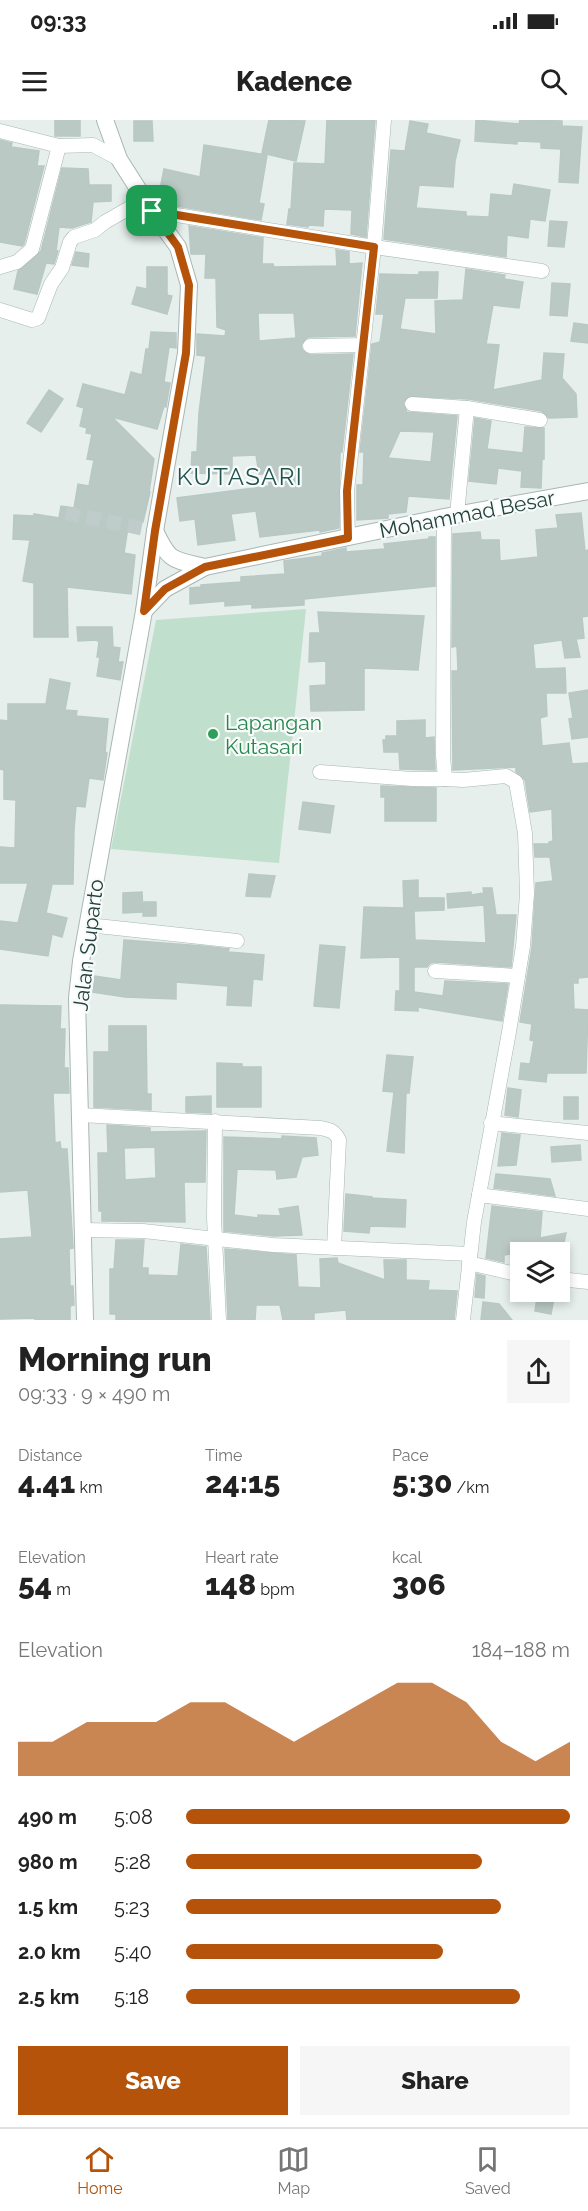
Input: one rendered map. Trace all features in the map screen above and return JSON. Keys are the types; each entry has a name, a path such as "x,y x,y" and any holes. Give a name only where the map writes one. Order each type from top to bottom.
{"street":[{"name":"Jalan Suparto","path":"85,1320 77,998 186,353 189,285 178,247 119,159 105,120"},
{"path":"348,538 347,491 374,247 384,120"},
{"path":"0,131 58,146 93,145 119,159"},
{"path":"0,267 17,262 32,249 58,146"},
{"path":"0,310 32,320 38,318 51,284 62,268 70,242 74,237 95,230 105,222 149,205 374,247 542,271"},
{"path":"310,346 363,345"},
{"path":"412,404 467,408 540,420"},
{"path":"445,779 443,762 451,516 467,408"},
{"name":"Mohammad Besar","path":"205,567 451,516 588,491"},
{"path":"155,531 167,555 205,567"},
{"path":"144,611 165,589 205,567"},
{"path":"320,772 390,778 463,780 506,776 516,782 525,833 527,894 518,976 479,1195 463,1320"},
{"path":"88,925 237,941"},
{"path":"435,970 518,976"},
{"path":"80,1115 321,1128 336,1133 339,1140 334,1248"},
{"path":"215,1121 215,1238 219,1320"},
{"path":"491,1123 588,1132"},
{"path":"479,1195 588,1209"},
{"path":"83,1230 143,1231 273,1245 470,1258 510,1272"},
{"path":"570,1280 588,1282"}],"green space":[{"name":"Lapangan Kutasari","path":"306,609 279,863 111,849 156,620"}],"building":[{"path":"55,120 80,120 80,136 55,136"},
{"path":"269,120 305,121 296,161 262,153"},
{"path":"327,120 375,120 366,237 351,234 352,210 324,209 323,226 309,225 308,227 287,224 289,209 291,209 294,163 325,164"},
{"path":"476,120 519,124 520,120 562,121 562,126 582,127 578,183 559,182 561,149 541,148 541,142 517,141 517,144 475,141"},
{"path":"134,121 152,121 153,141 134,141"},
{"path":"410,121 428,124 426,133 460,140 455,161 453,187 419,185 416,208 466,212 466,216 489,217 491,194 512,196 514,184 550,190 545,221 530,219 528,238 507,235 506,257 384,239 391,150 405,151"},
{"path":"0,140 12,143 11,147 39,151 37,166 44,166 22,246 0,242"},
{"path":"204,145 267,155 259,203 264,204 261,220 159,203 164,169 200,177"},
{"path":"62,168 88,169 89,185 111,185 111,201 93,202 91,222 72,228 59,227 56,251 58,251 54,264 46,263 37,294 14,289 18,271 41,251"},
{"path":"550,221 567,222 564,247 548,246"},
{"path":"189,226 263,238 262,264 273,264 274,267 337,266 336,250 349,252 349,264 362,263 355,336 309,337 301,346 303,351 310,355 353,354 342,452 340,452 339,528 320,532 320,530 260,537 256,511 231,514 235,540 198,545 195,519 180,521 177,498 269,486 269,474 259,474 256,455 232,456 232,474 191,473 192,452 197,452 206,356 197,355 197,334 225,336 226,330 217,327 216,278 205,278 206,254 191,254","holes":["258,313 294,313 296,338 259,341"]},
{"path":"76,252 89,254 88,267 72,265"},
{"path":"147,267 167,267 167,295 172,296 167,314 132,304 137,287 147,289"},
{"path":"466,269 505,275 504,279 523,282 519,308 493,305 486,344 499,345 493,390 542,380 544,353 564,354 562,378 576,394 577,417 549,418 541,411 468,399 409,396 403,403 407,412 457,416 449,499 408,496 406,512 388,514 388,518 357,520 357,485 363,485 364,452 360,452 372,344 380,342 384,314 376,314 380,274 419,275 419,272 438,272 437,298 405,298 400,329 436,334 435,301 463,300","holes":["400,431 434,432 431,462 388,458"]},
{"path":"552,283 570,284 567,316 550,315"},
{"path":"574,323 588,325 588,343 571,341"},
{"path":"151,332 176,333 176,348 169,347 164,382 170,383 166,407 164,406 157,429 112,417 154,459 143,522 129,521 124,553 135,555 131,594 67,587 68,637 34,637 34,583 23,581 30,540 13,539 14,515 34,516 34,514 59,518 61,506 74,508 78,484 89,486 94,460 87,459 92,434 86,433 87,428 80,426 84,408 77,406 83,384 125,395 131,372 142,375"},
{"path":"49,390 63,399 41,432 27,423"},
{"path":"475,418 491,421 487,449 523,453 525,427 544,428 541,488 521,487 522,471 498,468 496,484 469,481"},
{"path":"581,513 585,551 588,550 588,616 582,617 584,638 576,639 580,657 565,658 562,640 533,644 535,669 565,668 566,693 546,693 547,716 540,718 542,746 569,743 572,764 588,763 588,977 578,978 578,983 573,983 574,1009 588,1010 586,1073 547,1073 546,1082 519,1079 521,1063 530,1064 534,1041 530,1040 532,1024 520,1022 532,947 536,883 553,881 550,857 535,857 534,844 549,844 553,841 552,809 530,812 525,780 516,772 516,767 453,770 452,671 458,671 457,646 452,647 453,534 480,532 481,540 499,540 500,561 538,557 536,530 558,528 556,515"},
{"path":"429,537 435,537 435,586 304,599 304,605 252,608 252,604 225,606 225,601 190,604 190,588 241,582 241,577 285,574 284,561 322,556 322,553 346,548 346,552 385,549 384,544 429,539"},
{"path":"318,612 424,616 418,670 364,668 364,710 311,711 310,686 326,685 326,661 309,662 310,633 320,633"},
{"path":"77,627 112,627 113,647 120,648 118,662 123,662 120,680 97,676 100,657 97,657 99,642 96,640 78,641"},
{"path":"50,679 70,683 65,710 77,711 76,716 108,719 103,780 89,778 85,807 76,806 73,884 52,884 46,913 67,918 62,937 52,934 48,956 0,949 0,921 18,923 28,883 0,883 0,847 15,848 16,800 4,799 4,770 0,769 0,720 8,721 8,704 46,704"},
{"path":"588,690 588,737 572,739 569,719 573,718 569,693"},
{"path":"425,720 425,738 434,737 435,770 400,769 399,752 384,752 383,740 386,740 386,736 397,736 397,721"},
{"path":"381,786 436,788 436,821 385,821 385,797 381,797"},
{"path":"303,802 334,806 330,833 299,829"},
{"path":"249,874 275,876 270,897 246,896"},
{"path":"418,880 418,898 444,898 444,910 414,911 415,940 486,943 484,905 448,908 447,894 471,892 471,895 484,893 483,888 492,888 496,915 516,915 511,967 436,962 430,963 427,967 414,967 414,992 443,996 445,981 508,984 502,1021 418,1007 418,1011 395,1010 396,991 400,991 400,957 361,958 364,907 404,908 403,881"},
{"path":"142,892 143,912 123,913 123,893"},
{"path":"144,902 156,902 156,916 143,916"},
{"path":"124,940 203,946 229,949 228,952 264,955 262,980 253,979 251,1006 227,1005 228,986 176,982 176,999 125,997 93,992 95,976 121,980"},
{"path":"320,945 345,947 339,1008 314,1006"},
{"path":"0,1005 61,1006 60,1029 65,1029 64,1068 68,1068 69,1093 53,1093 55,1143 60,1142 61,1149 67,1149 73,1248 69,1249 70,1286 73,1286 74,1305 70,1306 70,1320 0,1319 0,1239 32,1237 28,1190 0,1192"},
{"path":"109,1026 146,1026 147,1094 151,1094 151,1110 94,1107 94,1052 109,1052"},
{"path":"387,1055 413,1057 409,1093 406,1093 404,1153 387,1151 394,1092 383,1091"},
{"path":"217,1063 261,1067 261,1107 217,1107"},
{"path":"508,1088 521,1090 518,1117 505,1115"},
{"path":"211,1096 211,1113 186,1112 186,1097"},
{"path":"564,1097 578,1097 578,1119 564,1119"},
{"path":"107,1125 150,1128 150,1132 206,1131 205,1182 184,1182 185,1222 102,1221 102,1211 99,1211 98,1153 108,1153","holes":["155,1147 156,1178 125,1180 124,1148"]},
{"path":"502,1133 520,1135 516,1165 498,1166"},
{"path":"282,1136 316,1138 318,1155 302,1157 296,1177 277,1179 276,1170 237,1169 234,1215 258,1218 258,1215 281,1216 279,1209 298,1206 302,1235 274,1236 224,1231 224,1137 282,1139"},
{"path":"580,1145 581,1160 552,1162 551,1147"},
{"path":"496,1174 550,1179 555,1196 494,1188"},
{"path":"346,1194 406,1200 405,1227 370,1226 369,1233 344,1231"},
{"path":"492,1206 542,1212 540,1238 566,1233 564,1242 510,1242 510,1254 504,1255 504,1262 486,1258"},
{"path":"116,1240 144,1240 142,1268 148,1268 148,1275 178,1276 181,1244 206,1247 210,1320 116,1320 116,1314 110,1314 110,1269 114,1269"},
{"path":"225,1249 296,1255 298,1287 321,1288 320,1259 337,1258 338,1263 385,1280 384,1260 406,1260 406,1280 429,1281 428,1290 457,1291 454,1320 347,1320 346,1310 314,1313 314,1320 283,1320 280,1305 256,1305 255,1320 228,1320"},
{"path":"477,1274 485,1276 484,1298 475,1297"},
{"path":"483,1302 499,1304 512,1320 481,1320"},
{"path":"536,1302 553,1302 551,1314 535,1311"}],"tunnel":[{"path":"66,513 155,531"}],"place":[{"name":"Lapangan Kutasari","path":"213,734"}],"district":[{"name":"KUTASARI","path":"240,476"}],"route":[{"path":"152,211 374,247 347,491 348,538 205,567 165,589 144,611 155,531 186,353 189,285 178,247 152,211"}]}
